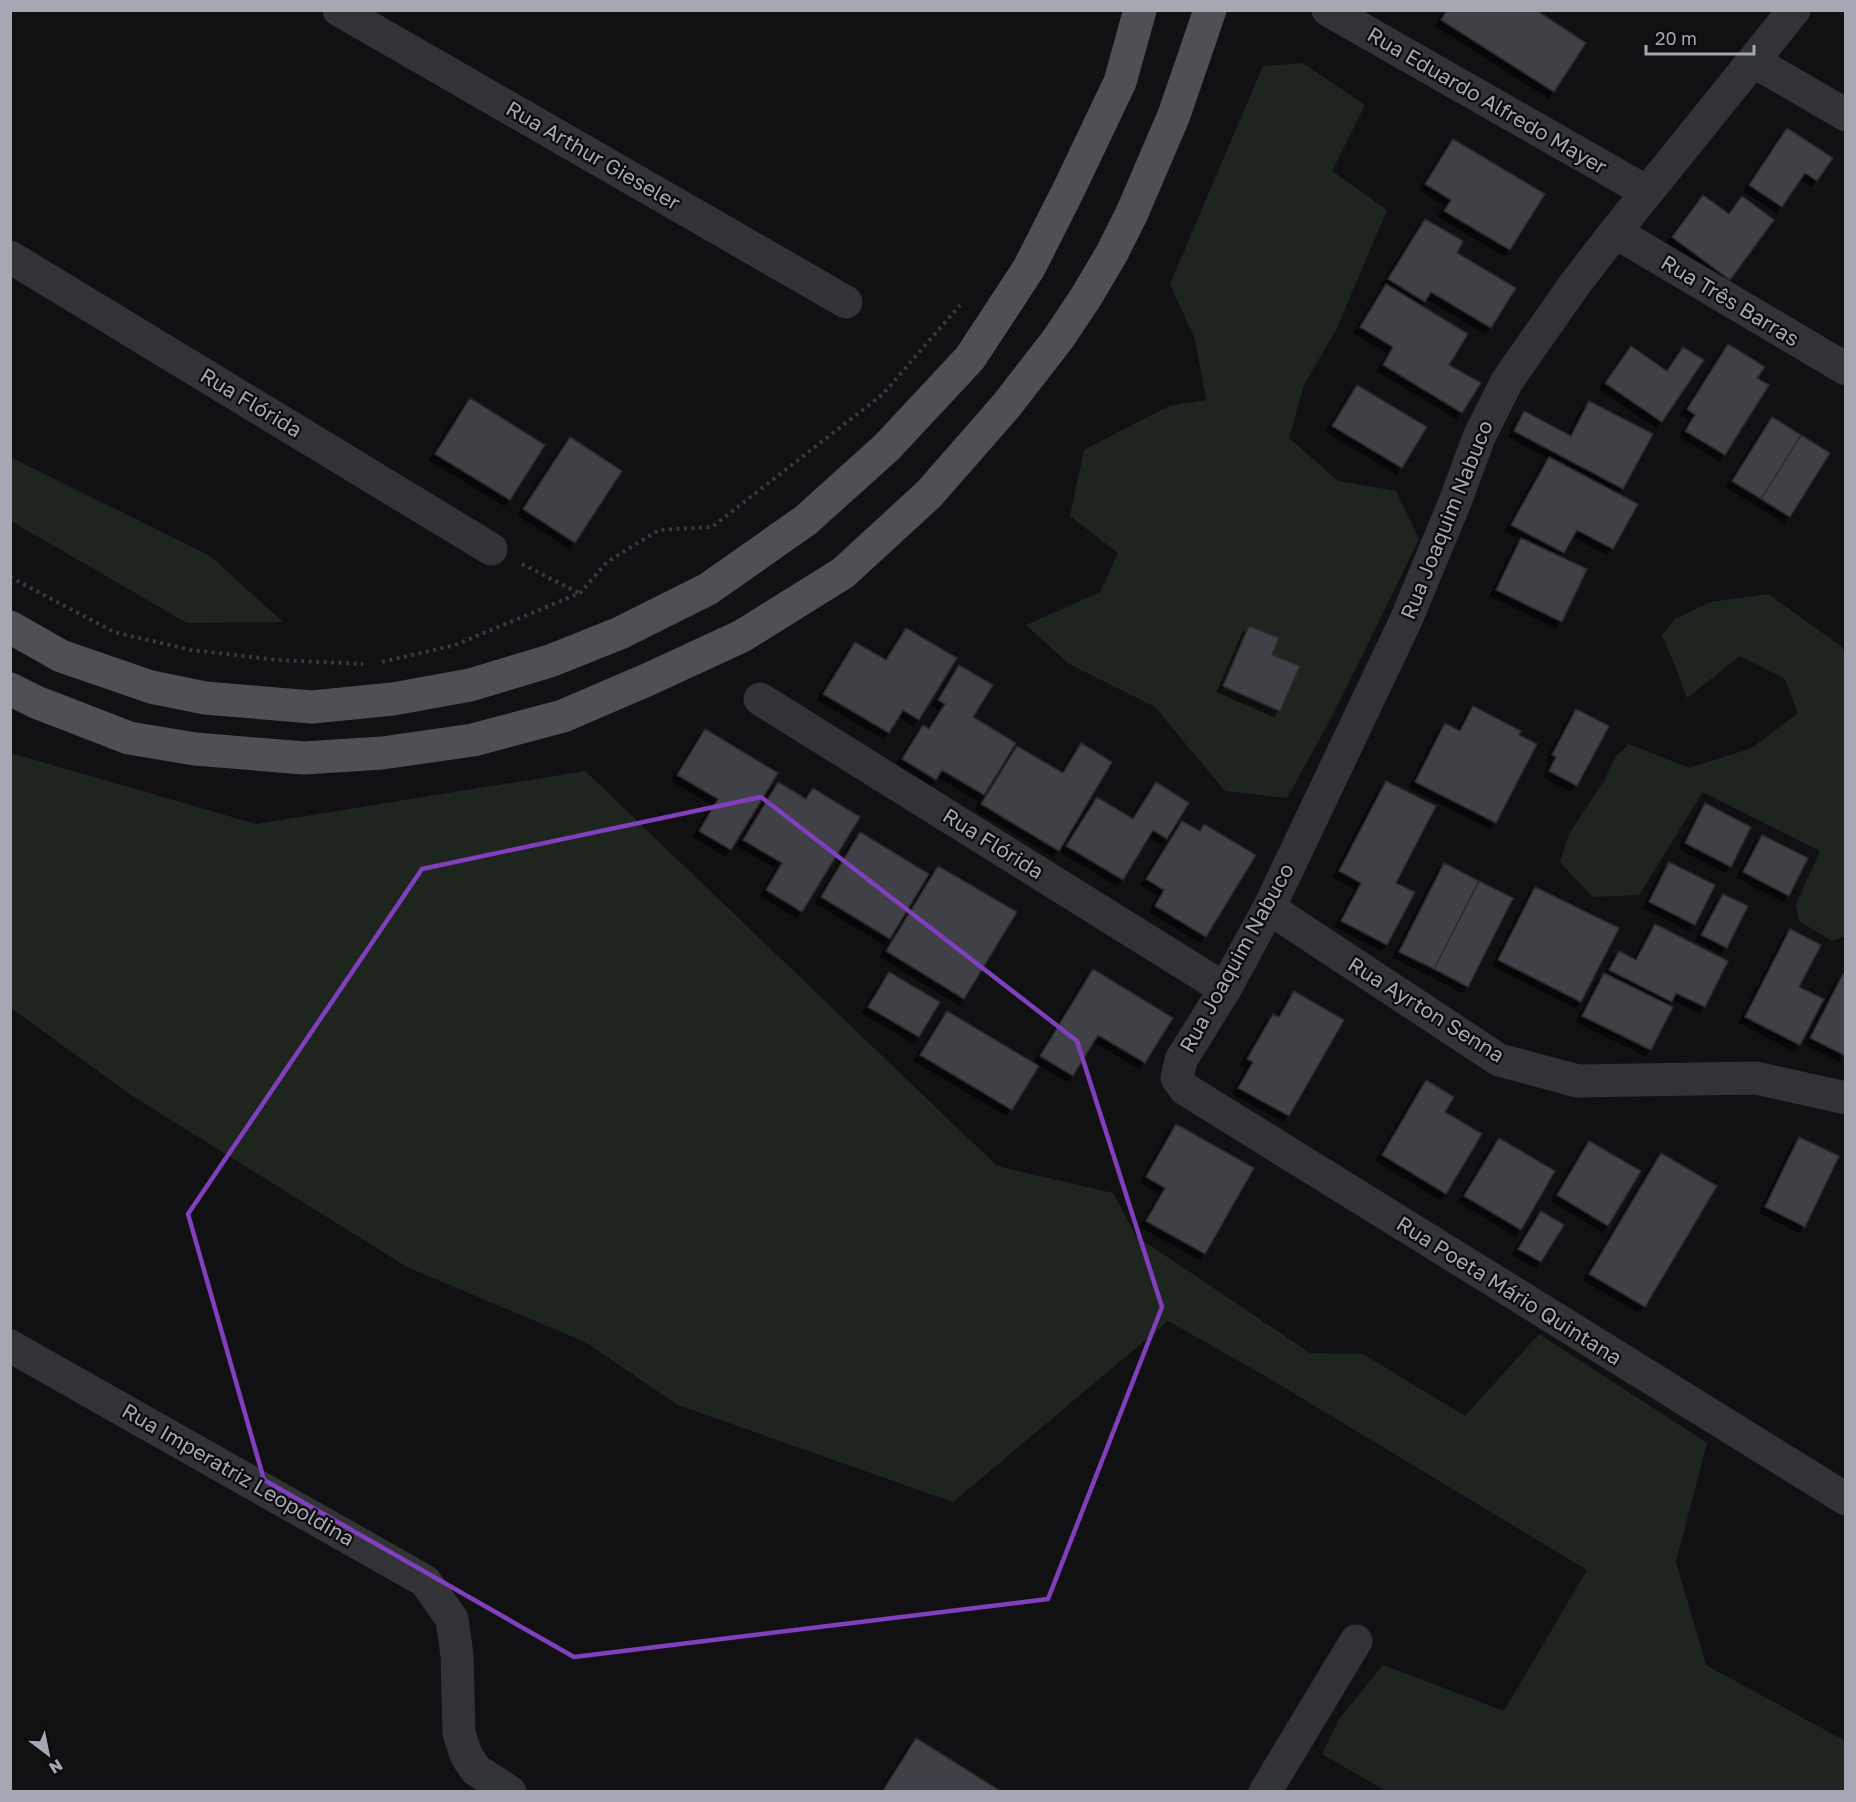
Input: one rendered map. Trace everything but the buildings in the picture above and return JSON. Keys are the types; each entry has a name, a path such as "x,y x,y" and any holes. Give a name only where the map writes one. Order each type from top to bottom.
{"main road":[{"path":"10,627 61,656 151,687 205,698 312,707 393,699 470,685 550,661 620,633 690,599 708,589 806,520 887,447 970,358 1029,268 1068,191 1120,82 1140,10"},
{"path":"10,689 36,702 129,738 195,749 304,758 382,753 473,740 563,716 742,636 843,573 929,494 1006,406 1058,339 1092,288 1132,213 1174,115 1210,10"}],"street":[{"name":"Rua Arthur Gieseler","path":"339,10 846,302"},
{"name":"Rua Eduardo Alfredo Mayer","path":"1328,10 1647,192"},
{"name":"Rua Joaquim Nabuco","path":"1177,1078 1181,1060 1226,989 1269,908 1406,620 1479,437 1508,381 1575,284 1615,232 1794,10"},
{"path":"1753,61 1845,116"},
{"name":"Rua Três Barras","path":"1615,232 1845,369"},
{"name":"Rua Flórida","path":"10,257 491,549"},
{"name":"Rua Flórida","path":"760,699 1226,989"},
{"name":"Rua Ayrton Senna","path":"1269,908 1499,1060 1578,1081 1756,1078 1845,1098"},
{"name":"Rua Poeta Mário Quintana","path":"1177,1078 1185,1089 1845,1499"},
{"name":"Rua Imperatriz Leopoldina","path":"10,1346 424,1581 452,1619 457,1655 459,1733 466,1755 476,1770 510,1791"},
{"path":"1265,1791 1356,1641"}],"path":[{"path":"10,577 114,633 191,650 278,660 373,664 455,645 580,593 607,562 659,530 712,527 883,394 965,298"},
{"path":"491,549 580,593"}],"highlighted area":[{"path":"761,797 1077,1041 1162,1307 1048,1599 574,1657 264,1480 188,1214 422,869"}],"shaded area":[{"path":"1303,63 1365,105 1332,171 1387,210 1337,328 1304,385 1289,438 1338,481 1396,491 1419,539 1335,711 1287,798 1225,791 1155,707 1069,664 1026,625 1100,592 1118,553 1070,516 1084,450 1169,406 1206,400 1195,339 1170,284 1263,66"},
{"path":"10,457 210,556 283,622 187,623 11,521"},
{"path":"1768,594 1841,646 1845,653 1846,936 1832,941 1799,921 1796,904 1820,851 1703,792 1639,895 1593,897 1560,862 1569,834 1604,781 1615,757 1629,744 1689,768 1752,748 1798,713 1785,679 1740,656 1687,698 1662,635 1675,619 1711,602"},
{"path":"11,753 256,824 585,771 997,1166 1113,1193 1136,1236 1310,1353 1363,1354 1465,1416 1539,1334 1707,1443 1676,1562 1706,1665 1845,1741 1845,1791 1386,1791 1322,1754 1339,1719 1383,1665 1504,1711 1587,1570 1260,1373 1168,1321 953,1502 678,1405 585,1342 407,1267 131,1095 11,1008"}]}
